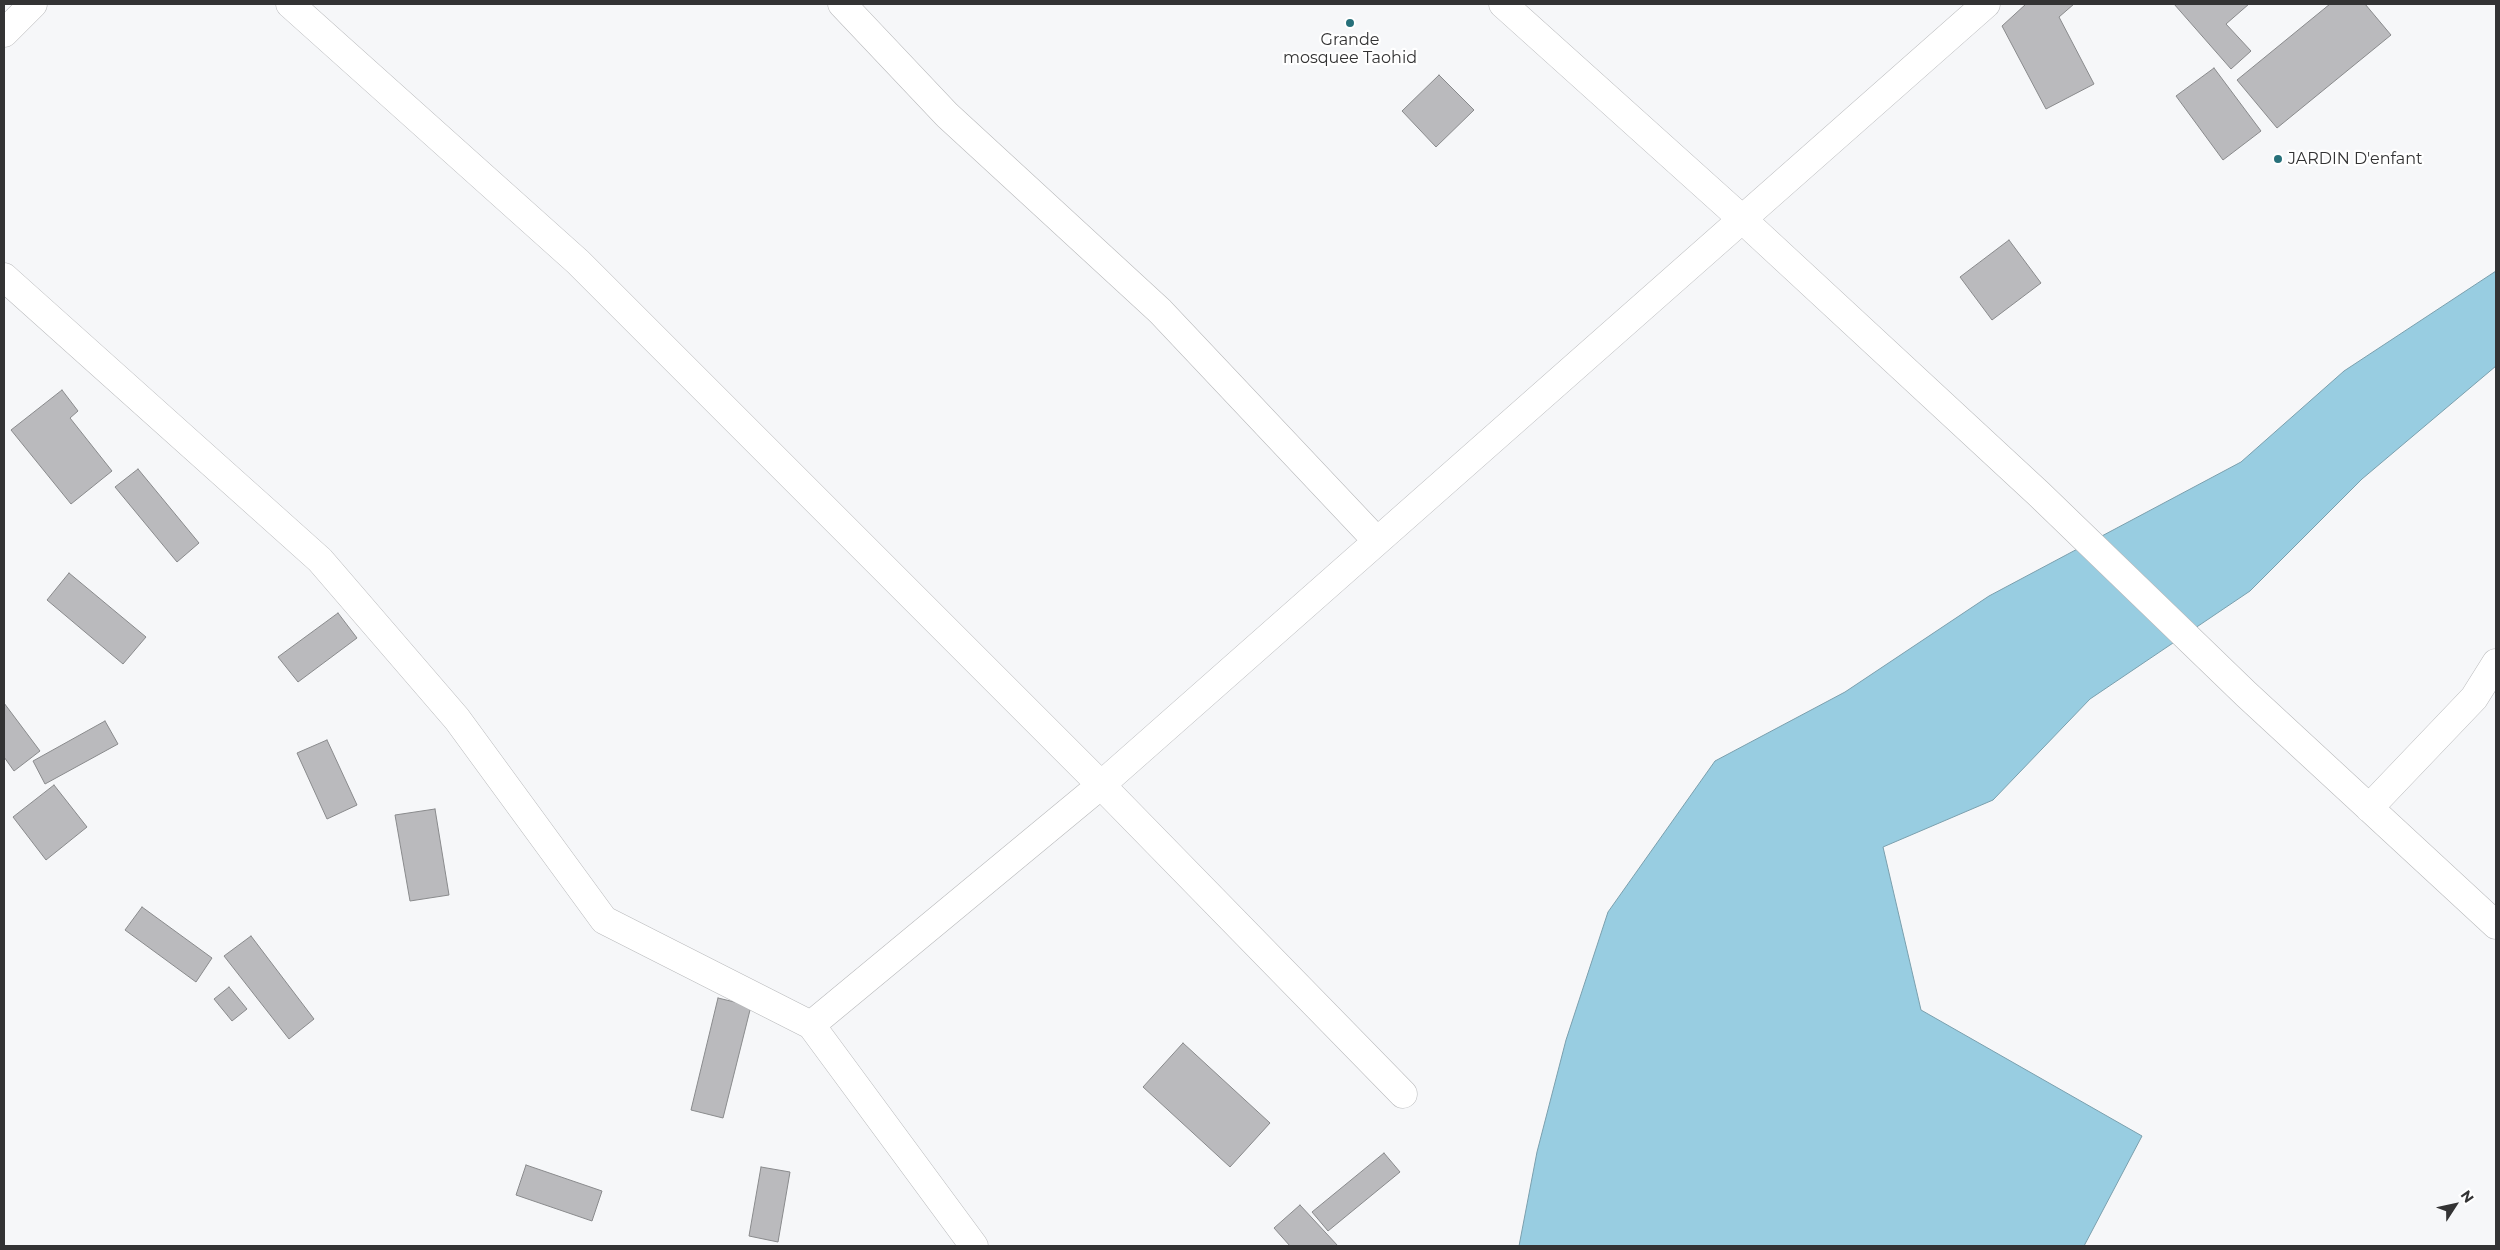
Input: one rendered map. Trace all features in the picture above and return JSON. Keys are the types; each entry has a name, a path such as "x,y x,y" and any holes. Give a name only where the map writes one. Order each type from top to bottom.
{"street":[{"path":"4,34 33,4"},
{"path":"290,4 578,262 1101,785 1403,1094"},
{"path":"842,4 947,115 1160,311 1377,541"},
{"path":"1503,4 1742,219 2039,494 2246,694 2496,925"},
{"path":"811,1026 1101,785 1986,4"},
{"path":"4,277 320,560 457,719 604,920 811,1026 974,1246"},
{"path":"2369,808 2474,698 2496,663"}],"water":[{"path":"2496,271 2496,366 2362,479 2250,591 2090,699 1993,800 1883,847 1921,1010 2142,1136 2084,1246 1519,1246 1537,1152 1566,1040 1608,912 1715,761 1845,692 1989,596 2241,462 2344,371"}],"building":[{"path":"2026,4 2074,4 2059,17 2094,84 2046,109 2002,26"},
{"path":"2174,4 2249,4 2226,24 2251,51 2231,69"},
{"path":"2330,4 2365,4 2391,35 2277,128 2237,80"},
{"path":"2214,68 2261,131 2223,160 2176,96"},
{"path":"1439,75 1474,110 1436,147 1402,111"},
{"path":"2009,240 2041,283 1992,320 1960,277"},
{"path":"62,390 78,411 70,418 112,471 71,504 11,430"},
{"path":"138,469 199,543 177,562 115,487"},
{"path":"69,573 146,637 123,664 47,600"},
{"path":"338,613 357,638 298,682 278,657"},
{"path":"4,703 40,751 14,771 4,757"},
{"path":"105,721 118,744 45,784 33,761"},
{"path":"327,740 357,805 327,819 297,753"},
{"path":"54,785 87,827 46,860 13,817"},
{"path":"435,809 449,895 410,901 395,815"},
{"path":"142,907 212,958 196,982 125,930"},
{"path":"251,936 314,1019 289,1039 224,956"},
{"path":"229,987 247,1009 232,1021 214,999"},
{"path":"718,998 751,1006 723,1118 691,1110"},
{"path":"1183,1043 1270,1123 1230,1167 1143,1087"},
{"path":"1384,1153 1400,1172 1328,1231 1312,1212"},
{"path":"526,1165 602,1191 592,1221 516,1195"},
{"path":"761,1167 790,1172 778,1242 749,1236"},
{"path":"1300,1205 1338,1246 1290,1246 1274,1228"}],"place":[{"name":"Grande mosquee Taohid","path":"1350,23"},
{"name":"JARDIN D'enfant","path":"2278,159"}]}
